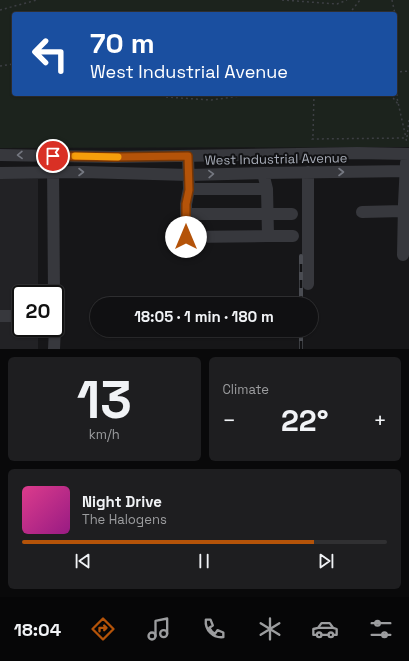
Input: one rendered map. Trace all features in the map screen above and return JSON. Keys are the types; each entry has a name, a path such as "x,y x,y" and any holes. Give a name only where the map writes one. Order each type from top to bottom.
{"street":[{"name":"West Industrial Avenue","path":"0,155 114,157 408,151"},
{"path":"403,255 403,211 408,151"},
{"path":"53,156 54,285"},
{"path":"188,156 189,190 186,204 186,237 293,236"},
{"name":"West Industrial Avenue","path":"0,173 83,172 189,175 308,172 407,172"},
{"path":"308,172 308,284"},
{"path":"263,173 266,190 268,236"},
{"path":"189,190 266,190"},
{"path":"362,212 403,211"},
{"path":"186,214 292,214"},
{"path":"0,316 12,316"},
{"path":"54,337 54,349"}],"path":[{"path":"0,10 38,0"},
{"path":"282,0 337,4 347,0"},
{"path":"351,12 360,0"},
{"path":"392,0 395,12"},
{"path":"0,66 12,64"},
{"path":"397,72 409,71"},
{"path":"165,96 211,100 240,96"},
{"path":"314,96 312,139 406,138"},
{"path":"392,96 399,105"},
{"path":"397,96 408,151"},
{"path":"406,138 409,120"}],"shaded area":[{"path":"0,0 409,0 409,147 0,148"},
{"path":"0,179 38,179 38,285 12,285 12,337 38,337 38,349 0,349"}],"railway":[{"path":"301,256 301,297"},
{"path":"301,337 301,349"}],"slow traffic":[{"path":"75,156 118,157"}],"route":[{"path":"53,156 188,156 189,194 186,204 186,237"}]}
